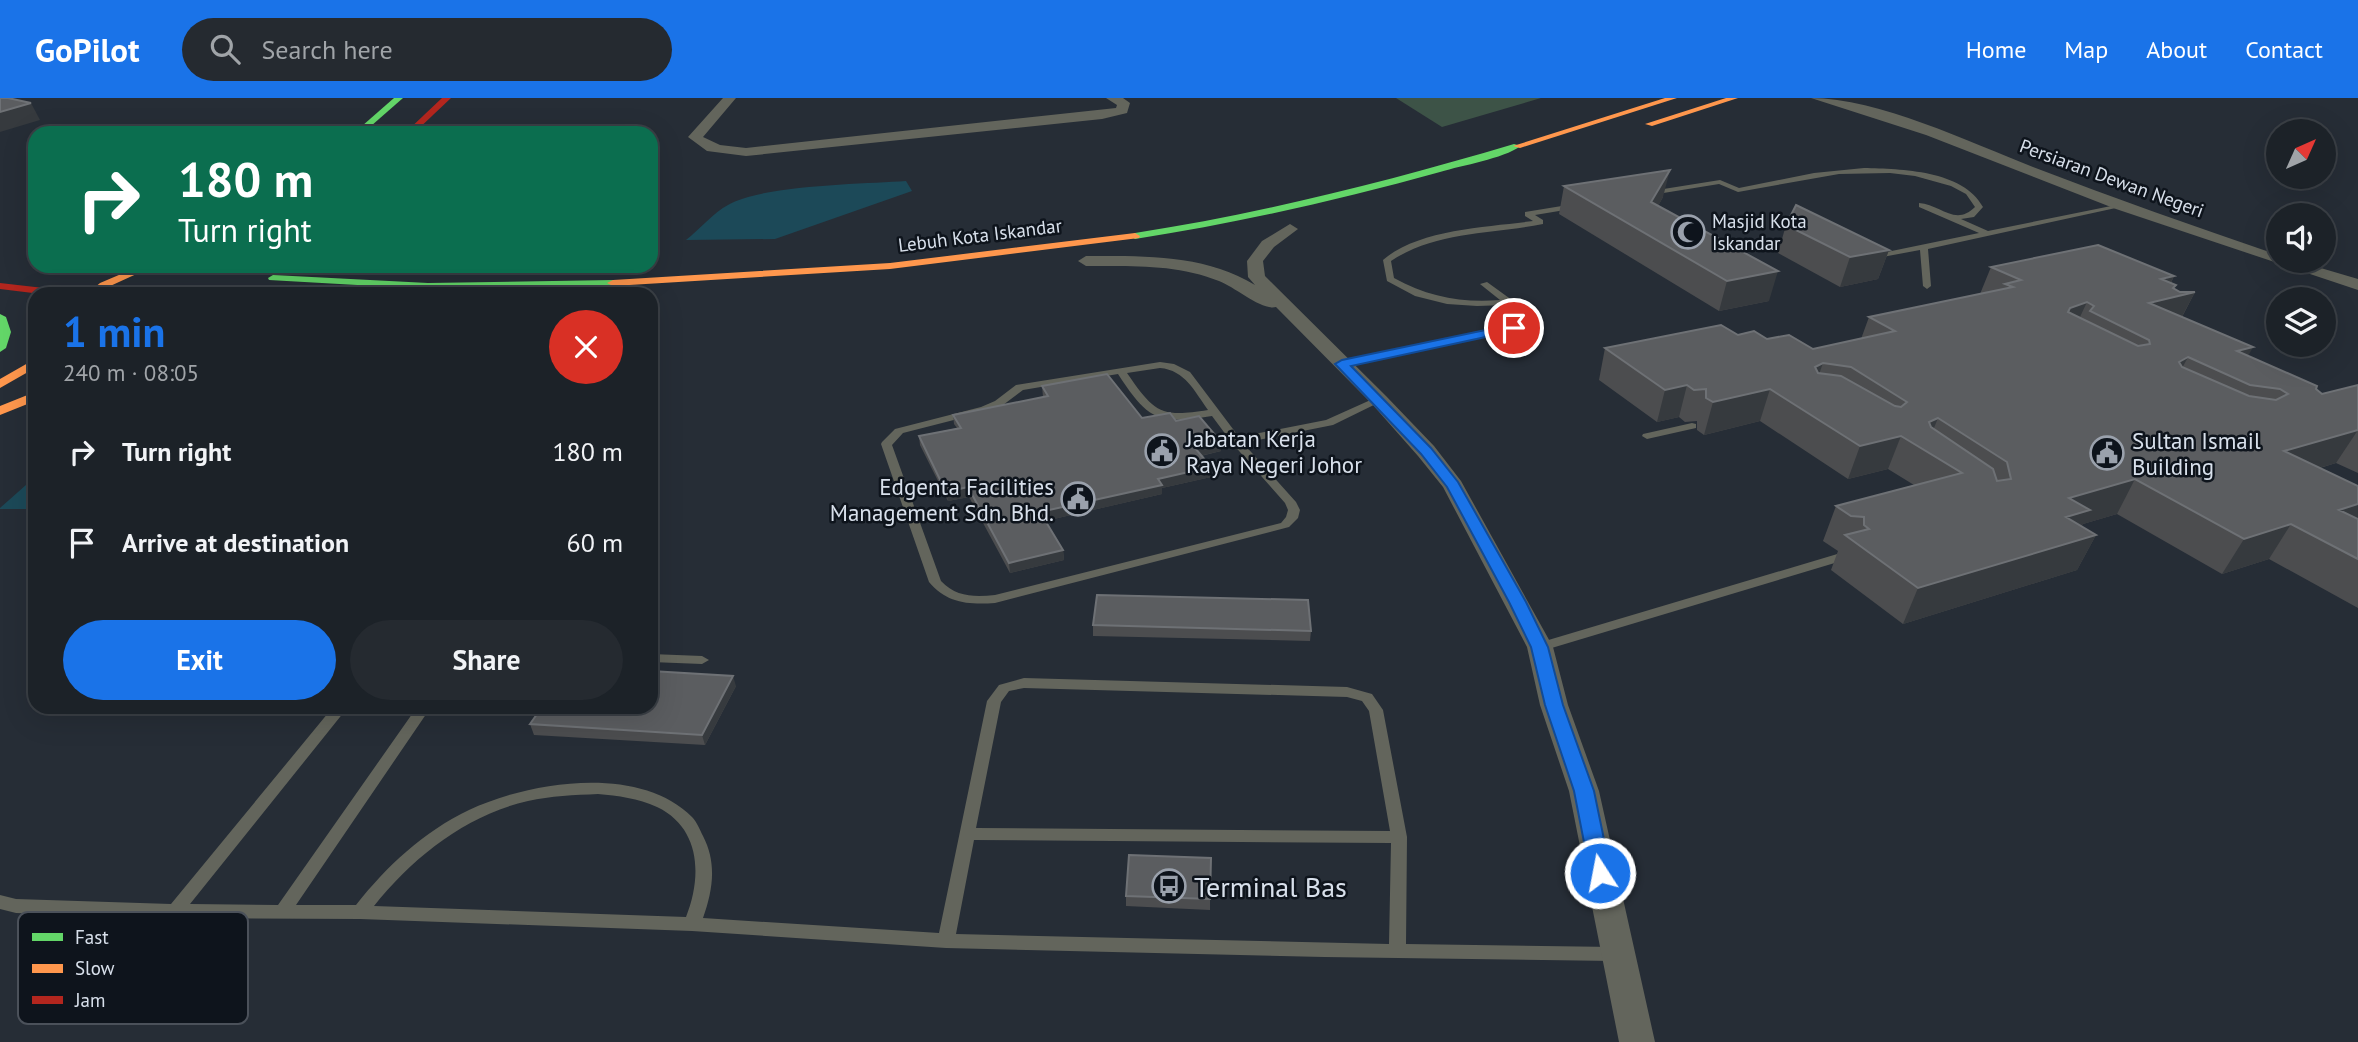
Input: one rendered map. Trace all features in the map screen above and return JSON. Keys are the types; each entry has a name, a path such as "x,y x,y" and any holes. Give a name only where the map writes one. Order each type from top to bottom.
{"main road":[{"path":"366,126 399,98"},
{"path":"417,126 447,98"},
{"name":"Lebuh Kota Iskandar","path":"283,273 402,287 581,285 884,267 1174,231 1266,214 1347,194 1673,98"},
{"path":"1628,131 1734,98"},
{"path":"1253,235 1296,227"},
{"name":"Lebuh Kota Iskandar","path":"1080,262 1179,248"},
{"path":"102,287 132,273"},
{"path":"262,287 273,273"},
{"path":"376,273 402,287"},
{"path":"0,286 28,289"},
{"path":"0,317 5,332 0,348"},
{"path":"0,384 28,367"},
{"path":"0,410 28,392"},
{"path":"0,410 28,399"}],"street":[{"path":"730,98 695,137 703,146 746,152 1102,115 1122,110 1124,103 1112,98"},
{"name":"Persiaran Dewan Negeri","path":"1817,98 1848,104 1931,132 2121,206 2266,255"},
{"name":"Persiaran Dewan Negeri","path":"1860,98 1931,132"},
{"path":"1296,227 1268,244 1255,261 1258,277 1310,327 1426,451 1453,485 1540,647 1554,705 1584,791 1616,954 1637,1042"},
{"path":"1080,262 1139,261 1213,272 1237,281 1310,327"},
{"name":"Persiaran Dewan Negeri","path":"2321,273 2358,285"}],"lane":[{"path":"1637,196 1720,182 1738,190 1831,172 1881,169 1931,177 1969,192 1979,208 1971,215 1953,218"},
{"path":"1508,302 1473,305 1427,298 1390,279 1387,260 1396,252 1423,242 1540,222 1528,214 1583,205"},
{"path":"1922,205 1988,234"},
{"path":"1877,256 2121,206"},
{"path":"1924,247 1927,286"},
{"path":"1342,364 1538,323 1484,284"},
{"path":"1160,365 1181,369 1236,441 1290,502 1294,510 1292,518 1284,524 995,599 976,601 943,592 936,582 886,451 890,437 911,427 985,409 999,403 1020,387 1120,370 1160,365"},
{"path":"1120,370 1144,406 1154,413 1186,418 1216,412"},
{"path":"1236,441 1329,423 1378,400"},
{"path":"1647,436 1692,426"},
{"path":"1540,647 1844,556"},
{"path":"658,658 702,660"},
{"path":"946,941 994,701 1004,688 1024,683 1358,693 1367,697 1376,710 1399,837 1397,949"},
{"path":"175,911 335,714"},
{"path":"282,912 419,714"},
{"path":"360,912 385,879 417,849 456,824 496,805 537,792 578,787 615,788 648,796 675,811 694,832 704,859 704,890 692,924"},
{"path":"968,834 1399,837"},
{"path":"0,902 16,906 175,911 360,912 692,924 946,941 1616,954"}],"green space":[{"path":"1396,98 1541,98 1442,127"}],"water":[{"path":"906,181 912,191 775,239 686,240 722,208 743,198 788,189"},
{"path":"28,483 28,509 0,508"}],"building":[{"path":"0,98 8,98 31,103 0,112"},
{"path":"1670,170 1651,202 1778,271 1727,281 1564,186"},
{"path":"1796,205 1889,250 1850,257 1786,225"},
{"path":"2098,245 2174,276 2161,279 2176,285 2173,288 2180,292 2195,292 2149,303 2253,347 2237,351 2317,386 2316,389 2322,394 2358,385 2358,430 2284,451 2358,486 2358,504 2339,510 2358,519 2358,559 2291,524 2244,539 2135,479 2069,498 2090,510 2066,517 2096,535 1918,588 1845,535 1869,529 1864,525 1864,517 1851,516 1836,506 1962,473 1901,436 1860,446 1770,389 1713,402 1706,398 1706,389 1694,390 1687,385 1665,390 1605,348 1721,325 1738,335 1754,331 1767,339 1789,335 1813,349 1895,331 1869,317 2013,287 2005,284 2021,280 1991,267","holes":["2087,302 2094,306 2090,311 2149,340 2150,344 2138,346 2068,312 2070,308","2188,357 2250,385 2280,389 2288,394 2276,400 2249,396 2182,367 2179,362","1823,363 1851,367 1907,402 1901,407 1895,406 1841,376 1818,373 1815,367","1938,418 2007,462 2011,479 1997,481 1993,469 1931,427 1929,422"]},
{"path":"1107,374 1142,418 1170,413 1176,421 1199,416 1221,442 1195,448 1211,467 1158,479 1162,485 1040,512 1063,550 1009,563 968,487 946,492 919,436 961,428 953,415 1048,396 1042,386"},
{"path":"1097,595 1308,600 1311,631 1093,625"},
{"path":"658,671 733,676 702,735 530,724 537,714 658,714"},
{"path":"1129,855 1211,858 1210,899 1126,896"}],"traffic: fast":[{"path":"366,126 399,98"},
{"path":"1135,236 1280,210 1422,174 1517,146"},
{"path":"273,278 428,286 613,283"},
{"path":"0,317 5,332 0,348"}],"traffic: slow":[{"path":"1517,146 1673,98"},
{"path":"1649,124 1734,98"},
{"path":"613,283 890,266 1135,236"},
{"path":"102,287 132,273"},
{"path":"0,384 28,367"},
{"path":"0,411 28,399"}],"traffic: jam":[{"path":"417,126 447,98"},
{"path":"0,286 28,289"}],"place":[{"name":"Masjid Kota Iskandar","path":"1688,232"},
{"name":"Jabatan Kerja Raya Negeri Johor","path":"1162,451"},
{"name":"Sultan Ismail Building","path":"2107,453"},
{"name":"Edgenta Facilities Management Sdn. Bhd.","path":"1078,499"},
{"name":"Terminal Bas","path":"1169,886"}],"route":[{"path":"1514,328 1342,364 1426,451 1453,485 1540,647 1554,705 1584,791 1600,873"}]}
